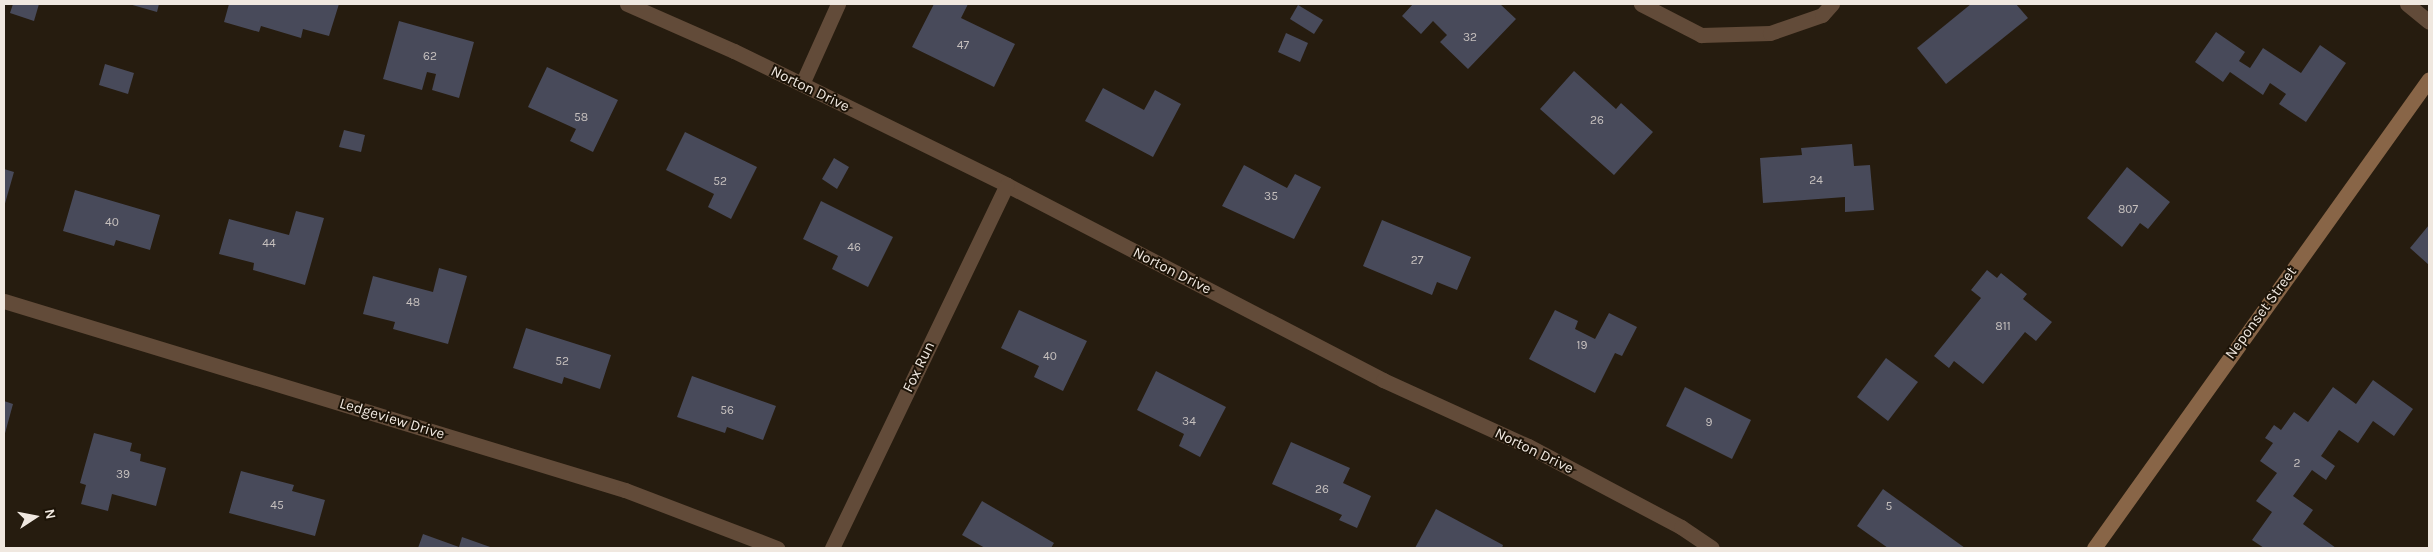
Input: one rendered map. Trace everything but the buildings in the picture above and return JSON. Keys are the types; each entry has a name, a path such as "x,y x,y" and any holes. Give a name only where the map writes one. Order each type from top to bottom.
{"main road":[{"name":"Neponset Street","path":"2094,548 2427,90"}],"street":[{"name":"Norton Drive","path":"627,4 802,84 1007,185 1383,380 1528,446 1681,527 1712,548"},
{"path":"802,84 838,4"},
{"path":"1641,4 1701,35 1770,34 1822,14 1832,4"},
{"path":"2408,4 2429,22"},
{"name":"Fox Run","path":"832,548 1007,185"},
{"name":"Ledgeview Drive","path":"4,301 625,490 777,548"}]}
